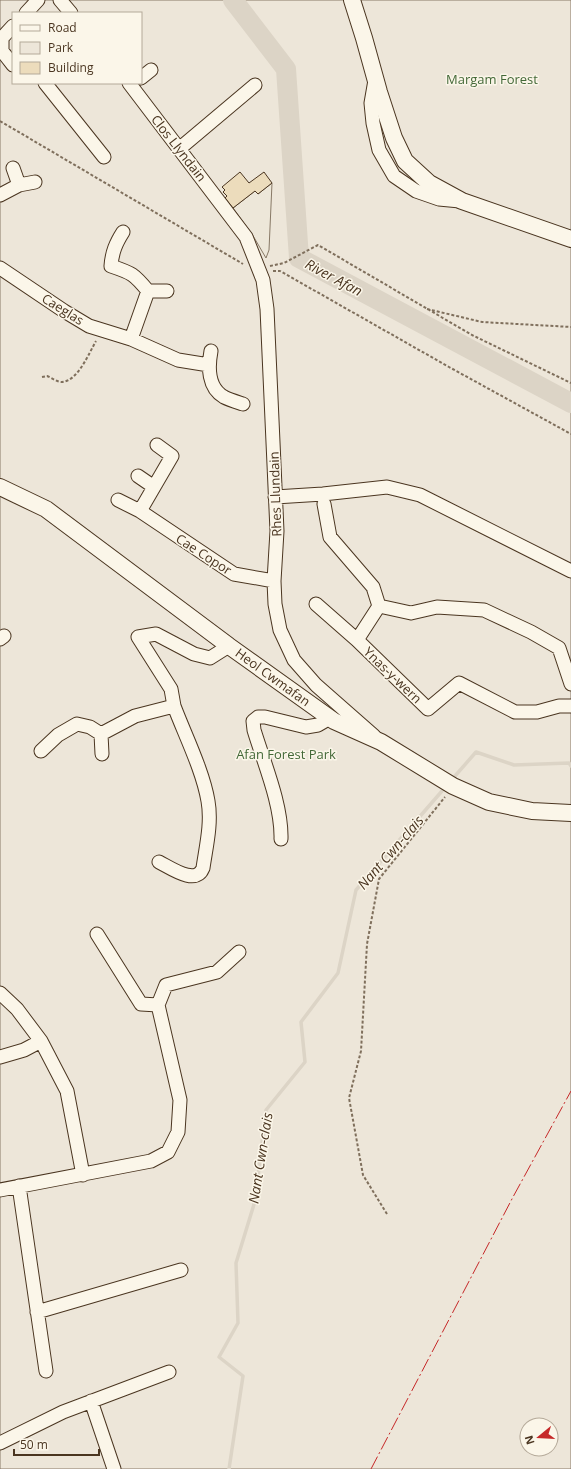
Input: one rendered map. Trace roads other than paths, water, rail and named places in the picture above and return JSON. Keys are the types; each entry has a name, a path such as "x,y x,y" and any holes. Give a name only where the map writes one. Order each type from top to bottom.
{"main road":[{"path":"352,0 394,138 405,161 428,183 462,201 571,239"},
{"name":"Heol Cwmafan","path":"0,487 46,509 229,646 330,718 381,742 453,786 489,802 532,811 571,813"}],"street":[{"path":"27,12 38,0"},
{"path":"60,0 70,12"},
{"path":"12,27 2,38 2,51 12,64"},
{"path":"46,84 104,157"},
{"name":"Clos Llyndain","path":"139,84 179,149 229,213"},
{"path":"179,149 251,85"},
{"path":"13,168 19,185"},
{"path":"0,195 19,185 35,182"},
{"name":"Rhes Llundain","path":"229,213 246,237 259,269 266,293 277,531 274,581 275,604 280,630 294,660 316,685 381,742"},
{"path":"123,232 116,243 112,255 111,266 129,272 135,276 148,291 167,291"},
{"name":"Caeglas","path":"0,268 89,326 131,339 178,360 208,365"},
{"path":"131,339 148,291"},
{"path":"211,351 208,365 213,386 223,397 242,404"},
{"path":"140,511 172,456 158,445"},
{"path":"138,476 154,487"},
{"path":"275,497 323,494 387,487 420,494 571,571"},
{"name":"Cae Copor","path":"118,500 140,511 234,574 274,581"},
{"path":"324,504 330,537 373,587 379,606 411,613 437,607 484,610 531,632 559,648 571,684"},
{"path":"316,604 357,640"},
{"name":"Ynas-y-wern","path":"379,606 357,640 428,709 459,683 515,712 537,712 559,706 571,706"},
{"path":"159,862 190,877 197,876 201,873 203,868 208,825 208,802 202,780 174,706 171,689 138,637 156,634 194,654 210,658 229,646"},
{"path":"101,734 135,716 174,706"},
{"path":"281,839 278,810 254,730 253,721 258,717 265,717 306,727 318,725 330,718"},
{"path":"42,751 58,735 77,724 90,727 101,734"},
{"path":"101,734 102,754"},
{"path":"96,934 141,1004 158,1005"},
{"path":"0,1190 151,1162 168,1152 178,1132 180,1100 158,1005 166,985 217,972 239,952"},
{"path":"0,993 17,1009 41,1041 67,1091 83,1175"},
{"path":"0,1057 24,1050 41,1041"},
{"path":"19,1186 46,1371"},
{"path":"37,1312 181,1270"},
{"path":"0,1443 63,1412 169,1372"},
{"path":"91,1401 114,1469"}],"waterway":[{"name":"River Afan","path":"233,0 286,69 299,258 571,403"},
{"name":"Nant Cwn-clais","path":"455,776 476,752 514,765 569,763 571,766"},
{"name":"Nant Cwn-clais","path":"229,1469 243,1376 219,1357 238,1323 236,1263 255,1201 266,1110 305,1062 301,1022 338,973 356,890 442,791"}],"park label":[{"name":"Margam Forest","path":"492,79"},
{"name":"Afan Forest Park","path":"286,754"}]}
